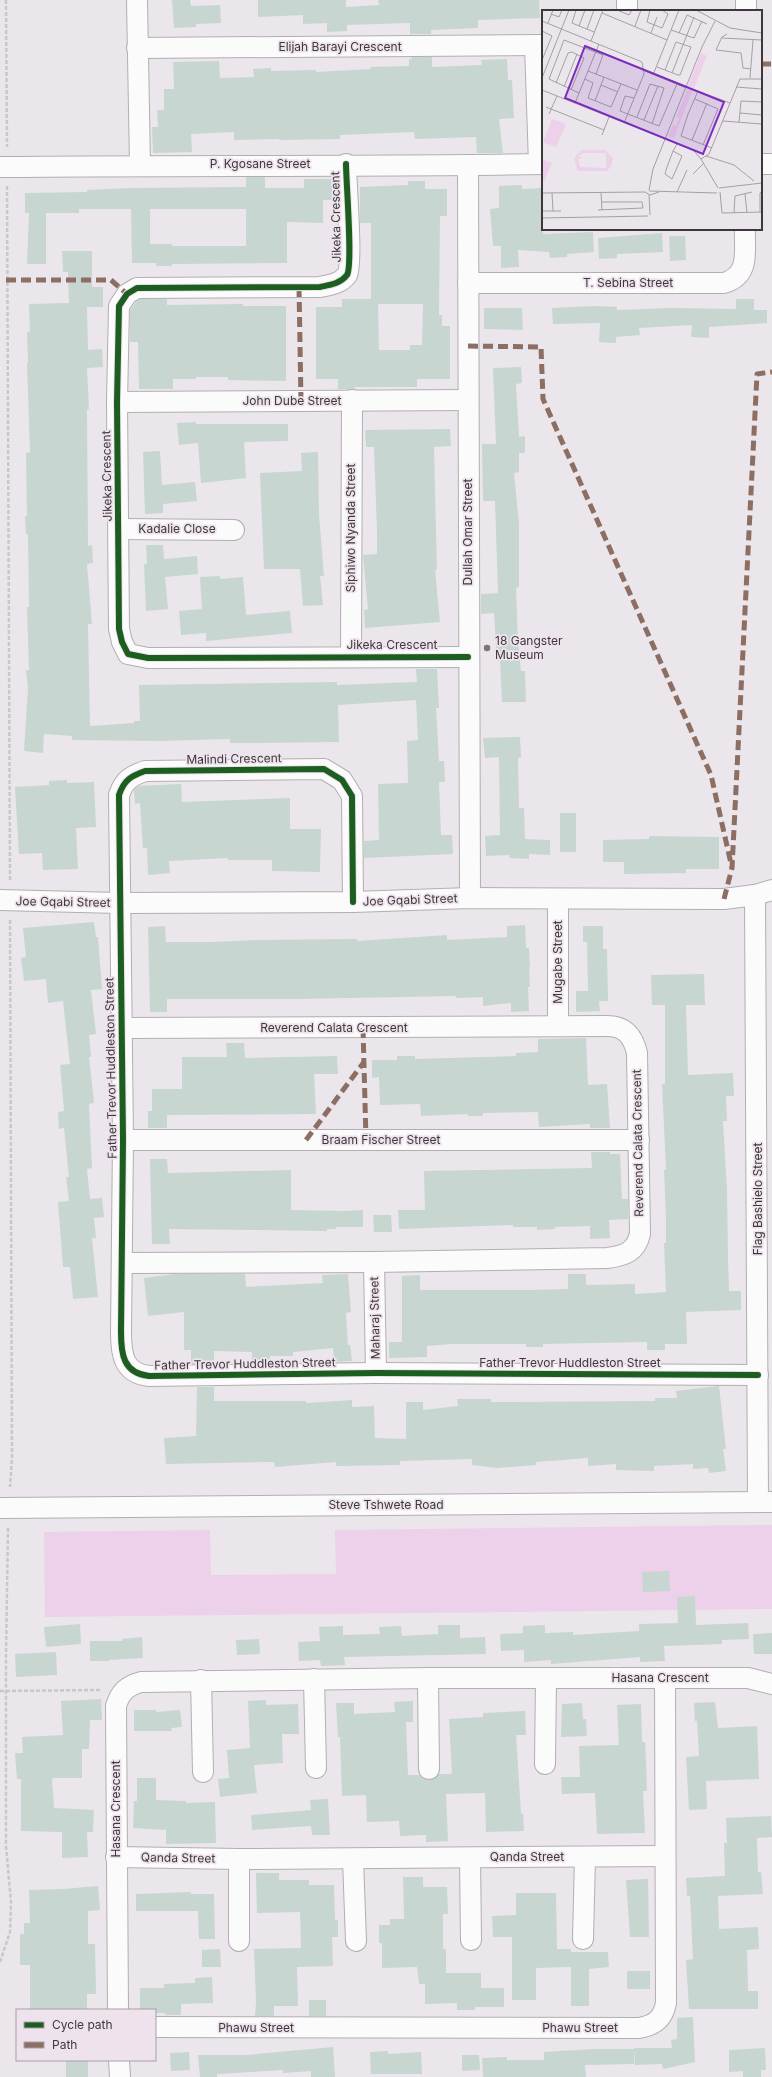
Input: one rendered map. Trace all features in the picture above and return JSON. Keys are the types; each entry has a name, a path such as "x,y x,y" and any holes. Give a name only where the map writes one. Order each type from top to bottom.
{"street":[{"path":"137,0 140,165"},
{"path":"539,45 541,164"},
{"name":"Elijah Barayi Crescent","path":"137,48 539,45"},
{"name":"P. Kgosane Street","path":"3,167 346,164 468,166 541,164"},
{"name":"Jikeka Crescent","path":"346,164 349,254 348,273 341,282 320,287 133,290 124,296 119,306 117,402 119,629 122,642 128,654 148,658 351,656 468,657"},
{"name":"Dullah Omar Street","path":"468,166 468,657 470,898"},
{"name":"T. Sebina Street","path":"468,283 724,283 738,276 744,268 745,230"},
{"name":"Siphiwo Nyanda Street","path":"351,656 352,400"},
{"name":"John Dube Street","path":"117,402 468,400"},
{"name":"Kadalie Close","path":"119,529 234,530"},
{"name":"Malindi Crescent","path":"119,904 119,795 126,780 146,771 324,769 342,780 352,796 353,902"},
{"name":"Joe Gqabi Street","path":"5,900 119,904 353,902 470,898 724,899 764,892"},
{"name":"Flag Bashielo Street","path":"764,892 764,1022 758,1375 765,1502"},
{"name":"Mugabe Street","path":"558,899 558,1026"},
{"name":"Father Trevor Huddleston Street","path":"119,904 123,1140 121,1348 128,1365 140,1375 376,1373 758,1375"},
{"name":"Reverend Calata Crescent","path":"122,1028 558,1026 615,1026 622,1028 632,1038 636,1053 640,1234 638,1242 628,1253 607,1258 374,1262 123,1263"},
{"name":"Braam Fischer Street","path":"123,1140 639,1140"},
{"name":"Maharaj Street","path":"374,1262 376,1373"},
{"name":"Steve Tshwete Road","path":"5,1508 765,1502"},
{"path":"428,1678 429,1769"},
{"name":"Hasana Crescent","path":"118,2009 116,1706 118,1697 124,1689 141,1682 428,1678 748,1678 772,1684"},
{"path":"545,1764 546,1678"},
{"name":"Phawu Street","path":"156,2028 639,2028 647,2027 660,2019 666,2003 665,1678"},
{"path":"314,1679 316,1768"},
{"path":"201,1680 203,1772"},
{"name":"Qanda Street","path":"116,1857 353,1859 665,1856"},
{"path":"583,1939 585,1857"},
{"path":"470,1858 471,1940"},
{"path":"239,1859 239,1942"},
{"path":"353,1859 356,1941"},
{"path":"120,2061 120,2077"}],"path":[{"path":"0,1962 10,1932 11,1902 6,1846 5,1508 12,1458 5,900 3,167 6,0"},
{"path":"0,1691 124,1689"}],"shaded area":[{"path":"772,1525 772,1609 45,1617 44,1532 210,1530 211,1575 336,1574 335,1530"}],"building":[{"path":"172,0 190,0 191,6 220,5 221,23 196,24 196,27 174,28"},
{"path":"258,0 346,0 346,7 379,5 378,0 539,0 540,18 478,20 478,28 431,30 431,34 410,34 410,23 347,25 347,31 327,32 327,23 303,24 303,15 258,17"},
{"path":"411,57 432,57 432,67 482,65 481,60 507,59 508,80 512,80 514,118 499,119 503,153 477,153 476,137 415,139 414,132 340,135 340,139 234,140 234,132 191,134 192,152 153,153 152,127 158,127 157,110 164,110 164,89 174,89 173,62 219,61 220,78 254,77 253,69 271,68 271,71 316,70 316,72 371,69 370,67 409,66 409,59 412,59"},
{"path":"246,177 265,177 265,188 304,188 304,179 332,179 332,200 323,200 323,223 287,222 287,263 172,264 172,266 156,266 156,263 132,263 131,209 79,209 79,213 46,213 46,264 27,264 29,213 25,213 25,193 87,192 87,190 131,188 246,187","holes":["150,209 246,209 246,246 172,246 172,244 150,244"]},
{"path":"408,181 425,181 425,189 447,189 447,216 440,216 439,315 442,315 442,326 450,326 450,379 417,379 417,387 355,387 355,389 338,389 338,379 316,379 316,307 342,307 342,299 371,299 371,223 360,223 360,187 408,185","holes":["378,304 423,304 422,345 410,345 410,350 379,350"]},
{"path":"522,185 522,189 541,188 543,234 593,232 594,252 567,254 567,257 550,258 549,252 518,250 519,267 501,268 501,246 493,246 490,209 499,208 499,186"},
{"path":"662,233 663,252 617,254 617,258 599,259 598,238"},
{"path":"669,236 685,236 686,260 670,261"},
{"path":"62,251 92,251 92,287 103,287 103,307 87,307 88,350 102,349 103,367 87,368 89,409 87,410 88,546 92,545 93,563 87,564 92,624 88,624 90,726 134,723 134,721 140,721 139,685 337,682 337,685 417,682 416,669 437,669 439,708 436,708 439,761 444,761 445,782 439,782 441,835 452,835 453,854 364,858 364,841 379,840 378,784 408,783 407,741 418,740 416,700 338,705 339,742 230,743 230,739 160,741 72,740 72,736 44,734 43,753 24,751 28,688 26,670 29,670 27,607 29,607 28,534 26,534 25,516 27,516 26,453 30,452 27,363 27,332 30,332 29,304 69,303 68,272 63,272"},
{"path":"140,299 167,299 167,305 243,304 243,306 286,306 286,381 228,380 228,377 196,377 196,379 173,379 173,389 139,389 138,342 130,342 130,310"},
{"path":"736,299 754,299 754,310 767,310 767,323 709,327 709,338 691,337 692,325 639,328 640,335 616,337 616,343 599,342 600,323 553,324 552,308 594,306 617,307 617,310 672,308 736,309"},
{"path":"484,308 522,308 523,330 484,329"},
{"path":"521,367 522,383 516,384 519,437 525,436 525,453 519,453 519,472 514,473 519,523 519,587 516,588 518,642 521,671 525,671 526,702 502,702 500,661 497,661 494,613 481,614 481,594 498,593 495,501 483,501 482,444 496,444 493,368"},
{"path":"196,422 196,424 288,424 288,441 244,442 246,478 201,483 198,443 179,445 177,423"},
{"path":"450,429 451,446 434,447 437,570 435,570 440,622 365,628 364,610 368,609 363,555 377,554 377,531 374,447 366,447 365,430"},
{"path":"160,451 162,485 195,482 197,501 163,504 163,513 145,514 143,452"},
{"path":"318,452 319,515 324,576 320,576 323,605 303,606 300,569 264,569 260,473 302,471 301,453"},
{"path":"146,545 163,545 164,559 197,556 198,574 165,577 168,609 146,611 144,564 147,564"},
{"path":"220,576 220,579 243,577 246,615 290,611 292,633 206,641 206,633 181,635 179,611 202,609 200,577"},
{"path":"520,737 521,757 518,758 519,808 524,808 525,839 550,840 550,855 529,854 529,859 509,858 510,855 486,856 485,836 500,835 499,757 485,758 483,738"},
{"path":"67,780 67,783 94,782 96,827 76,828 78,869 43,870 42,853 19,854 15,787 49,785 49,781"},
{"path":"181,784 182,802 290,798 290,829 321,829 320,872 272,871 272,860 228,860 228,858 169,861 170,873 148,875 147,848 143,848 140,803 135,804 134,790 138,786"},
{"path":"560,813 576,813 576,852 560,852"},
{"path":"649,836 719,837 719,869 686,869 686,873 624,874 624,862 603,862 603,840 649,839"},
{"path":"94,922 96,937 98,937 102,989 91,990 96,1034 89,1035 91,1057 89,1057 94,1103 89,1104 92,1168 87,1169 90,1199 102,1198 104,1217 94,1218 96,1238 92,1238 98,1297 73,1299 70,1267 63,1267 58,1202 69,1201 66,1177 69,1177 64,1128 59,1129 58,1112 64,1111 60,1065 70,1064 63,1001 48,1003 46,979 24,981 21,958 26,957 23,928"},
{"path":"525,925 526,948 529,948 530,967 530,987 528,987 529,1011 511,1012 511,1003 483,1006 483,997 456,998 456,996 296,999 167,999 167,1012 150,1012 148,927 165,926 166,942 211,942 357,939 357,941 447,935 447,940 507,937 507,926"},
{"path":"583,926 603,926 603,949 607,949 608,1001 599,1001 600,1011 576,1012 576,991 588,991 587,942 583,942"},
{"path":"704,974 705,1005 686,1005 688,1075 733,1073 734,1096 726,1096 727,1121 723,1121 727,1190 729,1291 741,1291 741,1310 686,1312 687,1344 665,1344 665,1350 647,1350 647,1342 543,1344 543,1347 526,1347 526,1344 451,1344 427,1346 427,1357 389,1358 389,1342 402,1342 402,1276 420,1275 420,1290 529,1290 568,1289 568,1274 586,1274 586,1285 635,1284 635,1294 666,1292 664,1170 666,1170 662,1084 665,1084 665,1005 652,1005 651,975"},
{"path":"586,1038 588,1085 607,1084 610,1128 590,1128 590,1124 539,1127 538,1112 483,1113 483,1116 468,1116 468,1114 421,1116 420,1104 380,1105 379,1077 372,1078 372,1060 397,1060 397,1056 415,1056 415,1059 516,1056 516,1053 538,1052 538,1039"},
{"path":"226,1043 244,1043 245,1058 337,1056 338,1074 314,1074 316,1114 167,1115 167,1128 148,1128 148,1111 152,1111 152,1089 182,1089 182,1057 227,1057"},
{"path":"591,1152 610,1152 610,1154 620,1154 622,1199 628,1199 628,1219 609,1220 610,1238 590,1239 590,1226 555,1227 555,1229 537,1230 537,1227 513,1227 513,1225 399,1229 398,1210 425,1210 424,1171 592,1168"},
{"path":"150,1159 167,1159 168,1173 291,1170 291,1210 363,1210 363,1227 336,1227 336,1229 327,1229 327,1231 169,1229 170,1244 152,1244"},
{"path":"373,1215 391,1215 392,1232 374,1232"},
{"path":"174,1274 245,1274 246,1287 323,1283 322,1275 348,1274 351,1312 346,1313 348,1345 350,1345 352,1361 334,1362 333,1348 293,1352 293,1356 270,1356 270,1362 252,1363 252,1352 214,1351 214,1364 191,1364 191,1350 184,1350 184,1312 148,1316 144,1278"},
{"path":"719,1386 726,1449 723,1449 726,1471 709,1473 708,1468 693,1469 693,1464 654,1466 654,1471 616,1470 616,1464 588,1466 588,1458 536,1462 536,1465 497,1468 472,1465 472,1459 400,1461 400,1465 336,1466 336,1462 275,1467 274,1462 166,1464 164,1438 196,1436 197,1387 214,1387 214,1401 306,1401 306,1403 352,1400 352,1407 374,1406 375,1438 406,1439 406,1402 423,1402 423,1410 458,1406 457,1399 491,1399 491,1402 655,1401 655,1398 677,1398 676,1391"},
{"path":"669,1571 670,1591 643,1592 642,1572"},
{"path":"695,1596 696,1625 748,1623 749,1639 722,1640 722,1644 664,1646 665,1661 640,1662 640,1657 551,1664 551,1660 524,1662 524,1650 501,1651 500,1634 523,1633 523,1626 545,1625 545,1633 573,1632 573,1635 639,1631 639,1624 678,1623 677,1597"},
{"path":"80,1624 81,1644 46,1647 44,1627"},
{"path":"438,1625 460,1625 460,1638 485,1637 486,1654 344,1657 345,1665 321,1666 320,1660 299,1661 298,1642 320,1641 319,1627 343,1626 343,1635 380,1634 379,1627 401,1626 402,1636 438,1634"},
{"path":"772,1633 772,1654 754,1654 753,1634"},
{"path":"142,1637 143,1658 90,1661 90,1641 122,1641 122,1639"},
{"path":"259,1639 260,1654 237,1655 236,1640"},
{"path":"56,1652 57,1675 16,1677 15,1654"},
{"path":"101,1699 102,1720 90,1720 89,1749 82,1749 82,1778 52,1778 54,1808 94,1810 93,1832 87,1832 88,1857 62,1858 62,1832 21,1831 21,1779 17,1779 15,1753 23,1753 22,1737 63,1735 61,1701"},
{"path":"266,1700 266,1705 298,1704 299,1734 282,1734 283,1763 254,1765 257,1793 220,1797 218,1779 229,1778 227,1750 250,1748 248,1701"},
{"path":"413,1701 413,1722 406,1722 408,1775 419,1775 429,1780 434,1779 439,1774 452,1774 449,1719 483,1717 483,1713 525,1711 526,1735 516,1735 521,1814 523,1814 524,1831 486,1832 485,1793 446,1794 448,1841 426,1842 426,1835 400,1836 399,1821 367,1822 366,1795 342,1796 340,1737 338,1737 336,1703 354,1703 354,1714 395,1712 394,1702"},
{"path":"715,1702 718,1728 757,1726 759,1779 706,1781 707,1809 689,1810 686,1757 699,1756 697,1721 695,1721 694,1703"},
{"path":"582,1703 583,1719 586,1719 587,1736 561,1737 562,1704"},
{"path":"641,1704 642,1742 645,1742 647,1791 643,1791 645,1833 597,1834 595,1793 562,1794 561,1777 580,1777 579,1746 619,1745 617,1705"},
{"path":"134,1710 156,1710 156,1712 180,1710 182,1727 171,1728 172,1731 134,1731"},
{"path":"137,1778 156,1778 156,1800 186,1801 186,1803 215,1802 216,1843 166,1844 166,1830 133,1828 134,1801 137,1801"},
{"path":"328,1799 330,1835 312,1835 311,1826 252,1830 251,1815 311,1810 310,1800"},
{"path":"771,1816 772,1837 757,1838 758,1872 761,1872 763,1894 718,1896 719,1929 758,1927 759,1949 747,1950 748,1991 758,1991 758,2009 689,2009 686,1960 693,1959 690,1896 687,1896 686,1878 725,1876 724,1843 727,1843 726,1818"},
{"path":"256,1873 279,1873 279,1880 309,1880 309,1885 334,1885 335,1920 338,1920 338,1937 332,1937 333,1966 297,1967 298,2006 274,2006 274,2016 255,2016 256,2002 254,1949 301,1948 300,1912 257,1913"},
{"path":"403,1877 423,1877 423,1887 447,1887 448,1914 443,1914 443,1949 446,1949 446,1973 481,1973 481,1988 504,1988 504,2007 475,2007 475,2010 457,2010 457,2003 425,2004 425,1984 419,1984 417,1967 382,1968 382,1943 379,1943 379,1925 390,1925 390,1919 404,1919"},
{"path":"648,1879 649,1937 630,1937 626,1880"},
{"path":"98,1886 100,1910 88,1911 88,1944 95,1944 96,1994 87,1994 87,2009 30,2009 30,1965 20,1965 20,1934 24,1934 24,1923 30,1923 29,1890"},
{"path":"191,1892 191,1894 214,1894 215,1939 199,1939 198,1911 136,1911 136,1894"},
{"path":"516,1893 556,1893 557,1949 571,1949 571,1952 608,1952 609,1967 589,1969 589,2006 571,2006 571,1967 536,1968 536,2000 512,2000 512,1937 493,1937 492,1916 516,1915"},
{"path":"220,1949 221,1967 202,1967 202,1950"},
{"path":"627,1971 650,1971 650,1989 627,1989"},
{"path":"212,1977 213,2003 181,2004 181,2015 165,2015 165,2013 156,2013 156,2009 140,2009 140,1988 164,1988 164,1984 195,1983 195,1978"},
{"path":"309,2000 326,2000 326,2016 309,2016"},
{"path":"693,2017 695,2062 663,2069 662,2064 635,2065 634,2048 672,2048 671,2040 677,2039 677,2018"},
{"path":"333,2047 335,2077 311,2077 311,2071 283,2073 283,2070 217,2074 217,2077 200,2077 198,2055 247,2055"},
{"path":"765,2048 766,2070 761,2070 761,2077 743,2077 743,2071 729,2072 729,2050"},
{"path":"593,2049 634,2049 634,2064 585,2065 586,2077 483,2077 482,2058 507,2057 507,2060 544,2060 544,2052"},
{"path":"388,2051 388,2054 421,2052 422,2074 371,2074 370,2052"},
{"path":"189,2052 190,2070 171,2071 170,2053"},
{"path":"462,2055 479,2055 480,2070 462,2071"},
{"path":"66,2061 88,2061 88,2077 66,2077"}],"marked path":[{"path":"762,64 772,64"},
{"path":"6,280 111,280 127,294"},
{"path":"299,287 301,401"},
{"path":"468,346 541,347 543,399 711,775 732,868"},
{"path":"724,899 732,868 757,374 772,372"},
{"path":"363,1028 366,1140"},
{"path":"306,1140 364,1062"}],"cycle path":[{"path":"346,164 349,222 349,268 347,275 335,284 320,287 137,288 127,294 119,306 117,402 119,629 122,642 128,654 148,658 468,657"},
{"path":"353,902 352,796 342,780 324,769 145,771 129,779 121,790 119,795 123,1140 121,1332 123,1355 129,1367 140,1374 149,1376 376,1373 758,1375"}],"place":[{"name":"18 Gangster Museum","path":"487,648"}]}
